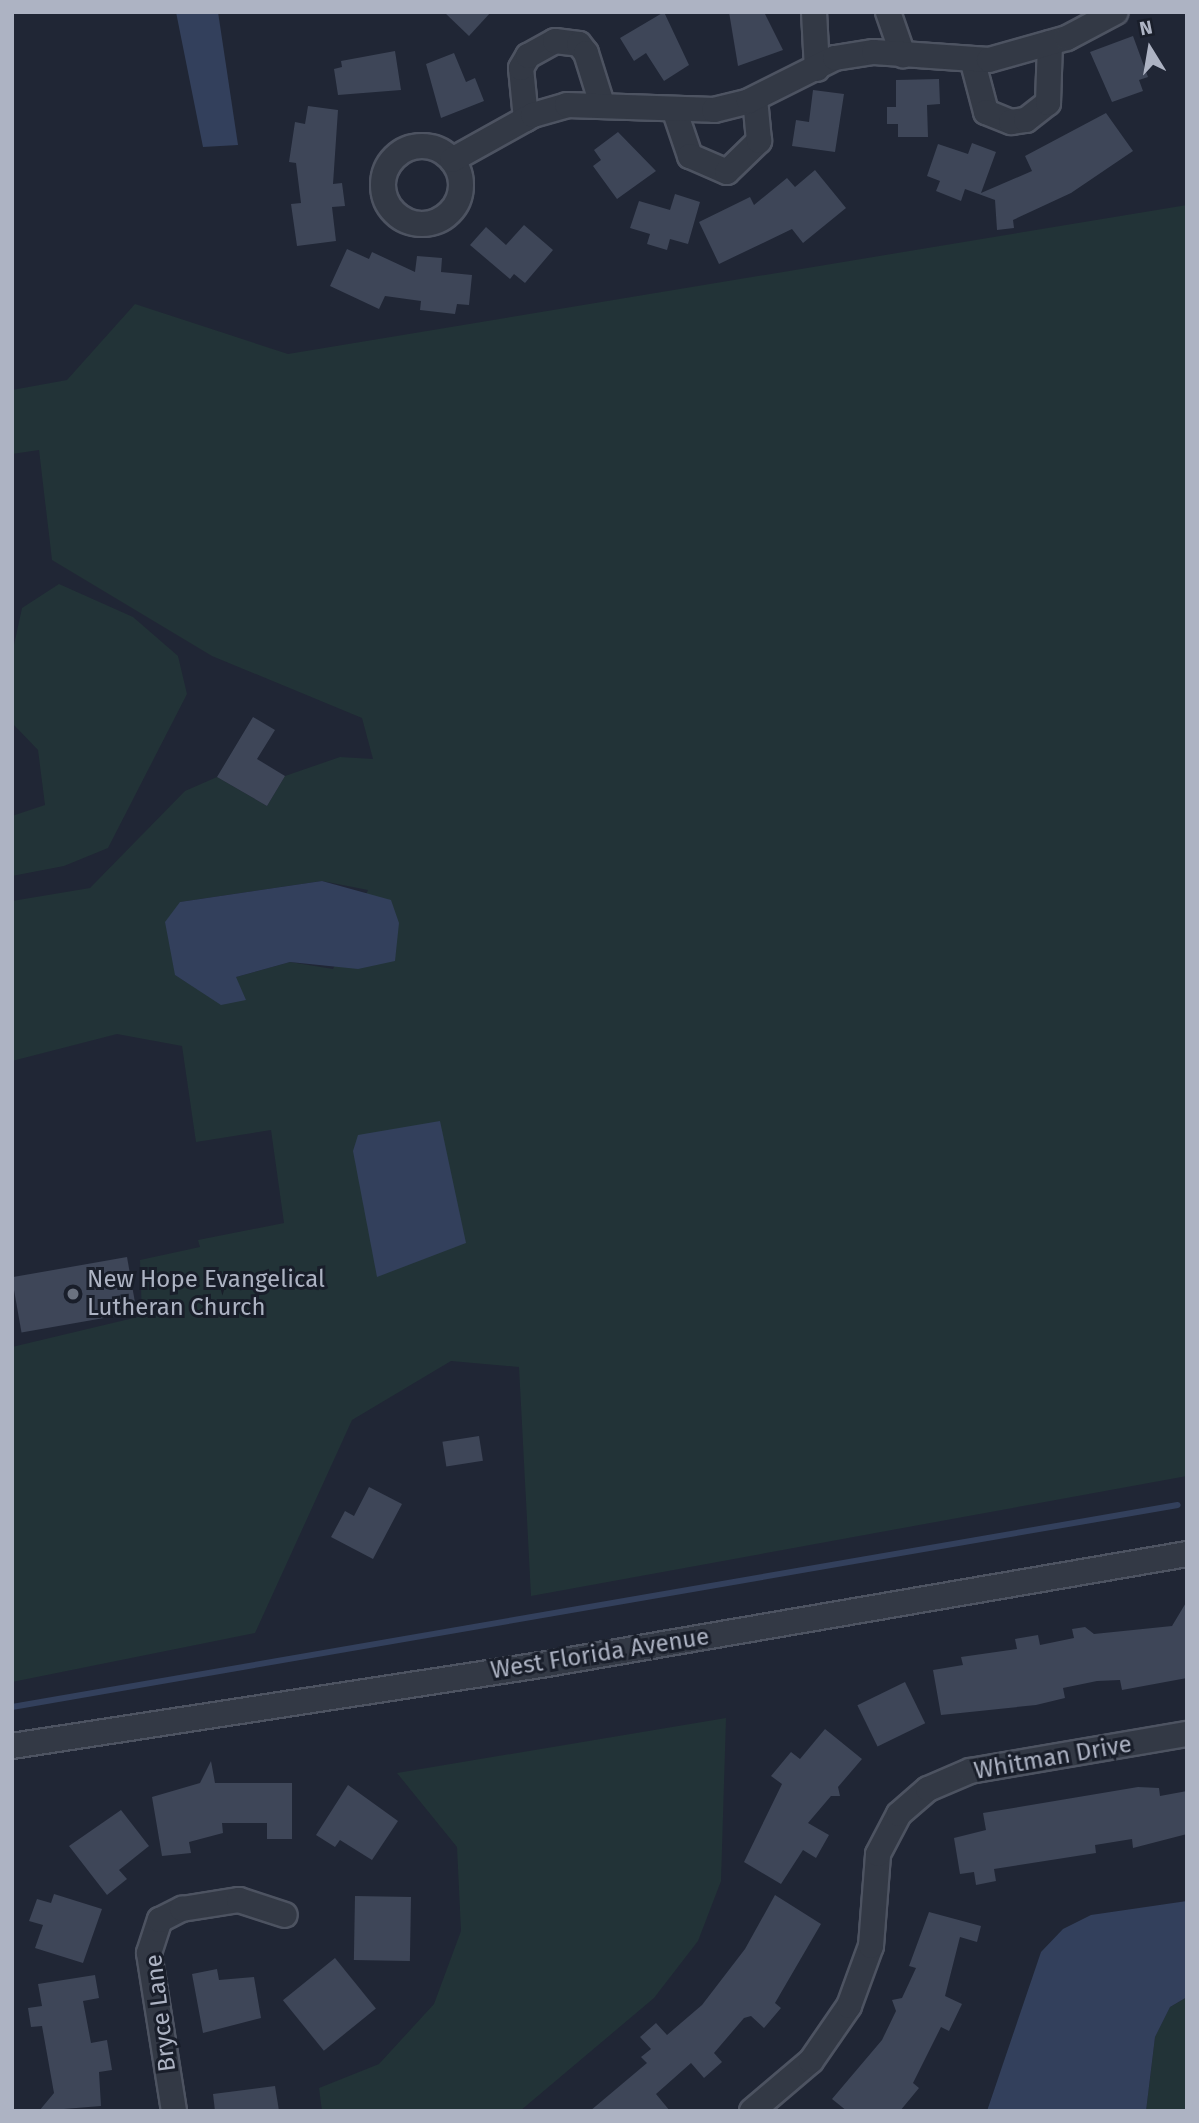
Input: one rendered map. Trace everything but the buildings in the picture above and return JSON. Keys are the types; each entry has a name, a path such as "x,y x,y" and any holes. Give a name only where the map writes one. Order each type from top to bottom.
{"street":[{"path":"814,12 817,69"},
{"path":"888,12 903,55"},
{"path":"452,160 526,119 567,105 602,104 714,110 755,99 835,58 903,55 972,60 1050,43 1114,13"},
{"path":"526,119 521,68 528,56 555,41 579,44 586,53 602,104"},
{"path":"972,60 986,112 1011,122 1026,120 1048,103 1050,43"},
{"path":"674,109 690,156 727,172 760,141 755,99"},
{"name":"West Florida Avenue","path":"12,1746 547,1664 1187,1554"},
{"name":"Whitman Drive","path":"752,2111 811,2062 849,2006 871,1946 878,1854 899,1814 928,1789 970,1772 1187,1734"},
{"name":"Bryce Lane","path":"174,2111 149,1954 160,1920 182,1909 239,1900 285,1915"}],"shaded area":[{"path":"1187,205 1187,1476 531,1596 519,1367 451,1361 352,1420 255,1633 12,1682 12,1347 142,1316 140,1260 200,1247 198,1240 284,1223 271,1130 196,1142 182,1046 117,1034 12,1061 12,901 90,888 185,791 217,777 267,806 285,776 340,757 373,759 362,718 212,656 52,560 39,450 12,454 12,390 67,380 135,304 288,354","holes":["322,881 368,890 333,969 290,962 236,977 221,1004 175,975 180,902"]},
{"path":"59,584 133,617 178,656 187,694 108,848 64,866 12,876 12,816 45,805 38,750 12,723 12,654 22,608"},
{"path":"726,1718 721,1881 698,1941 654,1998 520,2111 322,2111 319,2088 379,2064 434,2004 461,1931 457,1847 397,1773"},
{"path":"1187,1997 1187,2111 1146,2111 1155,2037 1170,2007"}],"water":[{"path":"176,12 218,12 238,145 203,147"},
{"path":"322,881 391,900 399,923 395,961 358,969 290,962 236,977 246,1000 221,1005 175,975 165,922 180,902"},
{"path":"440,1121 466,1243 377,1277 353,1151 358,1135"},
{"path":"1187,1901 1187,1997 1170,2007 1155,2037 1146,2111 987,2111 1041,1952 1063,1929 1091,1915"}],"waterway":[{"path":"12,1707 1178,1505"}],"place":[{"name":"New Hope Evangelical Lutheran Church","path":"73,1294"}]}
